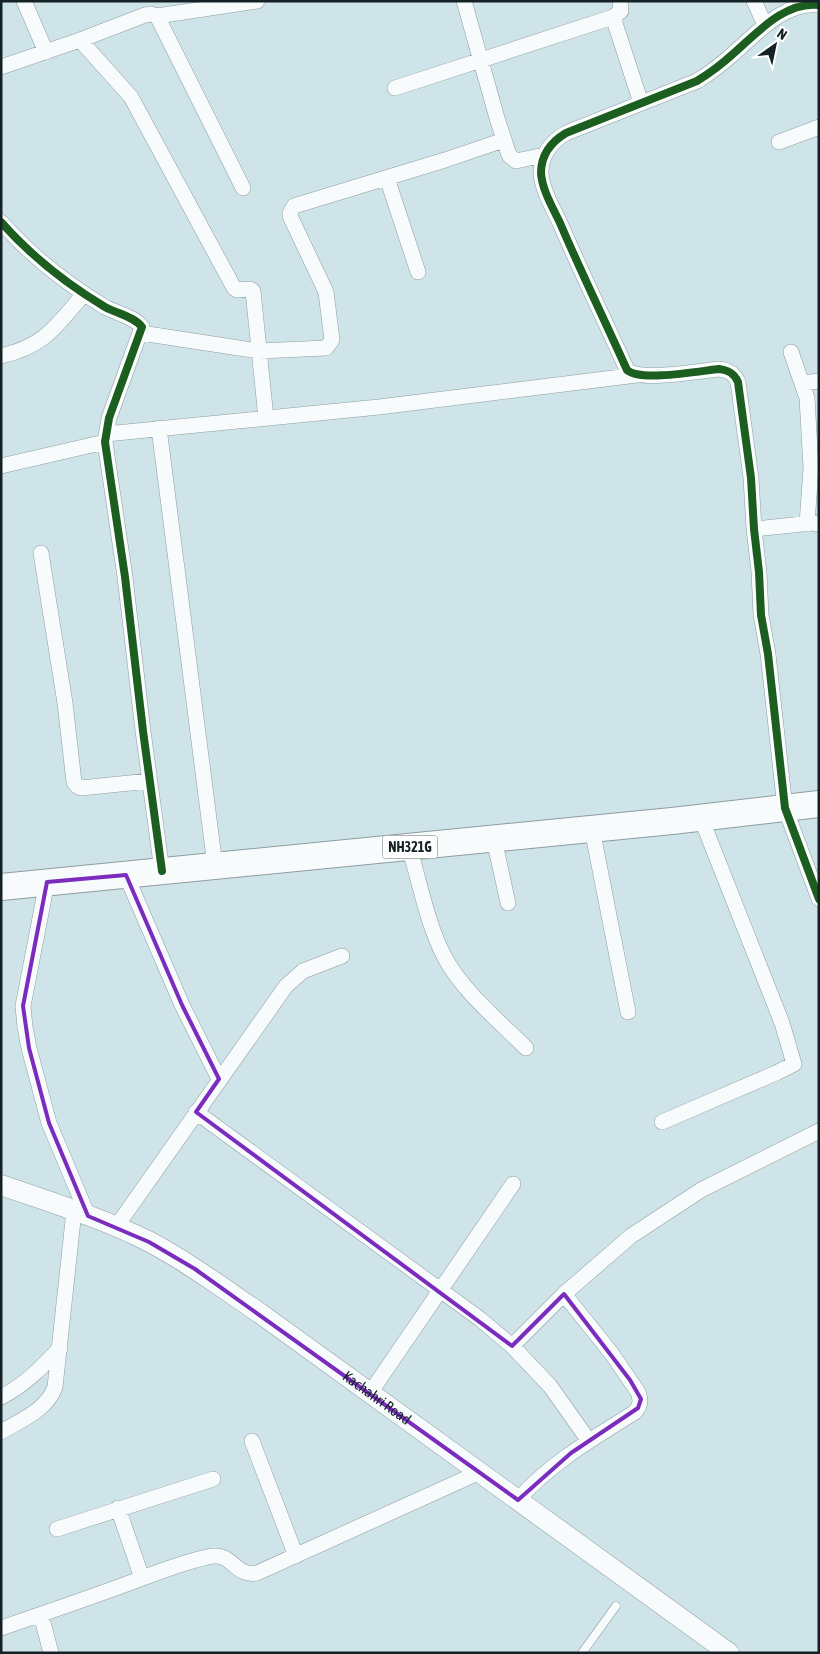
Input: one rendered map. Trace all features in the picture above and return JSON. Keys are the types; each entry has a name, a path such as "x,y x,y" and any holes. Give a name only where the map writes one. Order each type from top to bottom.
{"highway":[{"name":"NH321G","path":"1,887 701,818 819,804"}],"main road":[{"name":"Kachahri Road","path":"1,1184 116,1227 148,1242 195,1269 261,1314 729,1653"}],"street":[{"path":"24,1 46,52"},
{"path":"1,67 145,15 157,16 257,1"},
{"path":"464,1 509,155 516,161 524,161 544,155"},
{"path":"395,88 613,17 622,11 620,1"},
{"path":"754,1 765,26"},
{"path":"637,375 631,374 627,370 557,218 542,180 544,155 551,144 566,132 690,84 713,71 765,26 796,4 819,5"},
{"path":"157,16 243,188"},
{"path":"613,17 640,103"},
{"path":"80,40 130,97 234,288 237,290 250,289 253,291 266,418"},
{"path":"779,142 819,127"},
{"path":"141,333 259,350 326,348 332,340 326,292 290,216 292,210 298,205 504,140"},
{"path":"386,178 418,272"},
{"path":"1,222 40,262 84,294 110,310 138,323 142,328 109,418 106,438 162,871"},
{"path":"1,356 20,352 44,338 84,294"},
{"path":"754,529 813,524 815,468 807,398 791,352"},
{"path":"1,466 106,438 159,428 389,406 637,375 726,370 736,377 744,424 751,478 761,615 768,654 785,808 819,899"},
{"path":"803,383 819,381"},
{"path":"159,428 215,866"},
{"path":"41,553 65,703 74,782 81,788 149,781"},
{"path":"662,1122 776,1074 794,1064 782,1023 701,818"},
{"path":"592,829 628,1012"},
{"path":"494,838 508,903"},
{"path":"409,847 444,956 468,990 526,1048"},
{"path":"126,875 182,1005 219,1079"},
{"path":"1,1432 48,1402 55,1387 81,1213 48,1123 28,1048 25,1027 23,1006 47,882"},
{"path":"116,1227 219,1079 294,977 310,967 342,956"},
{"path":"196,1112 480,1319 512,1346 550,1386 589,1441"},
{"path":"512,1346 564,1294 631,1236 701,1190 819,1131"},
{"path":"370,1393 513,1184"},
{"path":"518,1500 543,1475 589,1441 635,1412 641,1399 612,1354 564,1294"},
{"path":"1,1397 31,1377 60,1348"},
{"path":"252,1441 296,1556"},
{"path":"1,1628 165,1570 212,1556 220,1556 248,1575 256,1573 480,1472"},
{"path":"57,1529 213,1479"},
{"path":"118,1508 142,1578"},
{"path":"41,1615 51,1653"}],"lane":[{"path":"582,1653 616,1606"}],"highlighted area":[{"path":"126,875 182,1005 219,1079 196,1112 512,1346 564,1294 630,1380 641,1399 638,1408 571,1453 518,1500 195,1269 149,1242 88,1216 49,1123 29,1048 23,1006 47,882"}],"cycle path":[{"path":"819,5 807,5 783,13 762,28 720,65 697,81 566,133 551,145 545,154 541,166 543,186 548,199 627,370 644,375 657,375 719,369 730,372 738,382 751,478 761,615 768,654 785,808 819,899"},
{"path":"1,222 37,258 76,289 105,307 130,318 142,327 109,418 105,442 125,577 162,871"}]}
